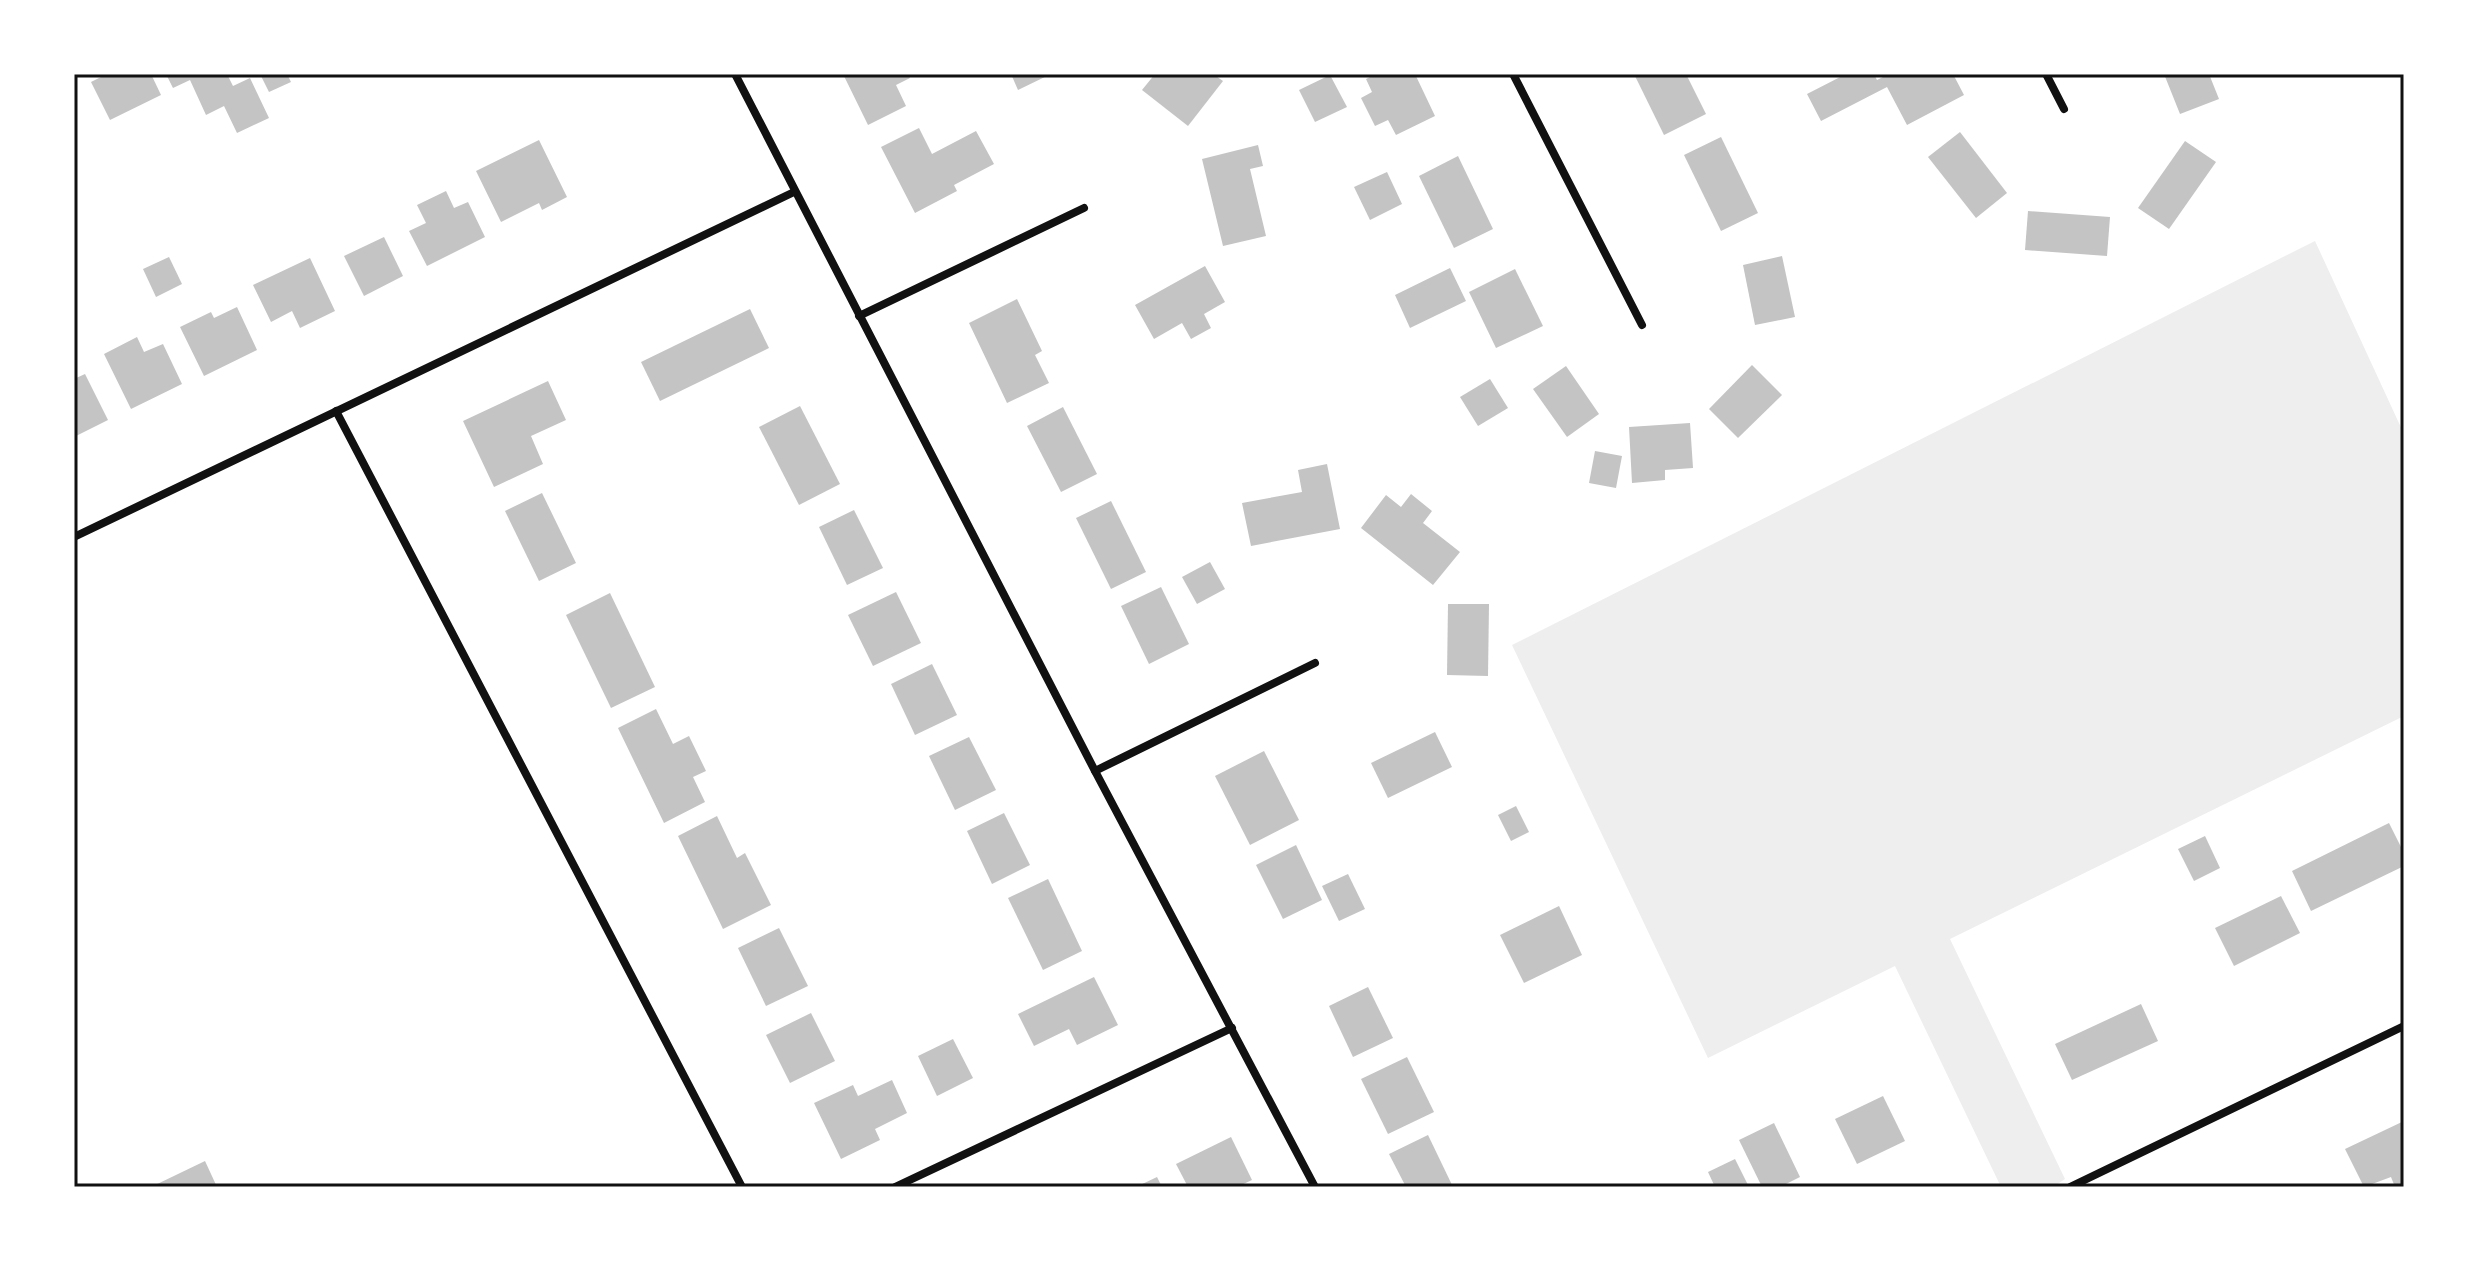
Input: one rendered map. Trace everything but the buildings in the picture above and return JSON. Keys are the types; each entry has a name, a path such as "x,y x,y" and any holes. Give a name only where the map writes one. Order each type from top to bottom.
{"street":[{"path":"735,74 1095,771 1315,1187"},
{"path":"1513,74 1642,325"},
{"path":"2046,74 2064,109"},
{"path":"74,537 794,192"},
{"path":"859,316 1084,208"},
{"path":"336,411 742,1187"},
{"path":"1095,771 1315,663"},
{"path":"2070,1187 2404,1026"},
{"path":"895,1187 1232,1028"},
{"path":"2093,1176 2098,1187"}],"shaded area":[{"path":"2315,241 2404,434 2404,716 1950,939 2065,1179 2053,1187 2001,1187 1895,966 1708,1058 1512,645"}]}
